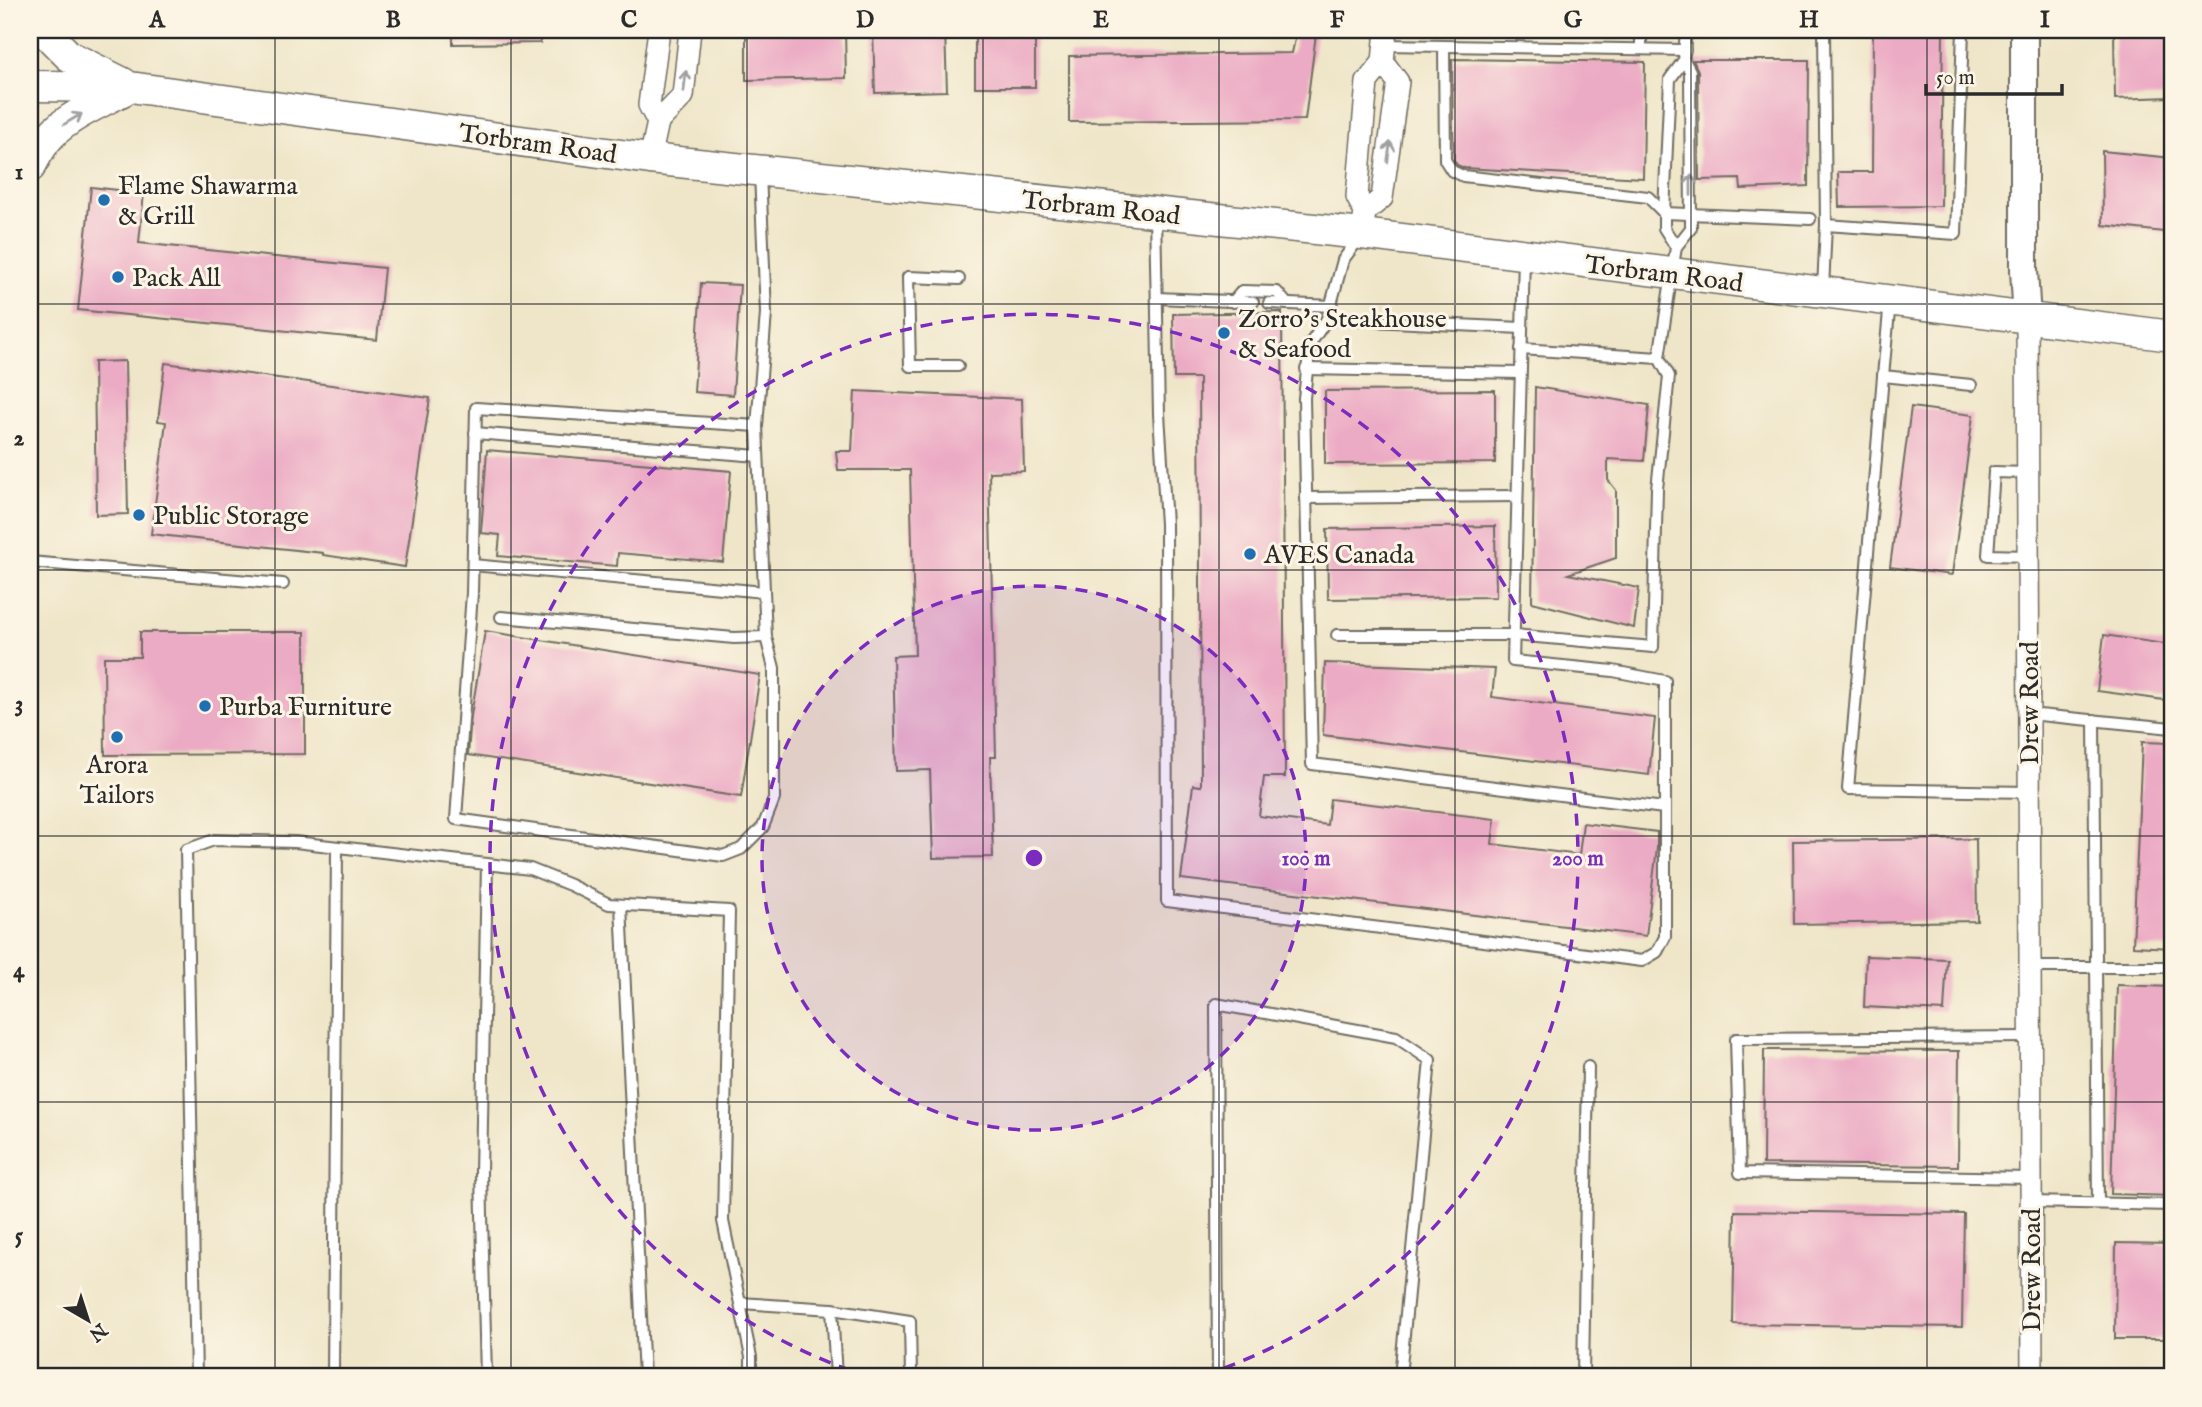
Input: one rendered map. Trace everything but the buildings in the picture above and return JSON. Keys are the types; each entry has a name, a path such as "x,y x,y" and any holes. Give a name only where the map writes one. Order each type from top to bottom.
{"main road":[{"path":"43,30 69,56 130,87"},
{"name":"Torbram Road","path":"30,86 130,87 650,159 1155,212 1364,223 1524,255 1674,261 1823,293 2172,336"},
{"path":"30,167 39,149 52,134 130,87"}],"street":[{"path":"659,30 649,105 659,122"},
{"path":"650,159 659,122 683,96 690,30"},
{"name":"Drew Road","path":"2025,30 2024,270 2027,319 2032,1377"},
{"path":"1364,223 1357,197 1367,82 1385,46"},
{"path":"1364,223 1382,198 1398,82 1385,46"}],"lane":[{"path":"1641,30 1641,48"},
{"path":"1337,635 1514,635 1653,647 1657,489 1669,376 1659,358 1674,261 1691,228 1690,71 1684,55 1686,30"},
{"path":"1823,293 1826,225 1824,30"},
{"path":"1826,225 1956,234 1963,30"},
{"path":"1385,46 1641,48 1684,55"},
{"path":"1444,46 1444,160 1452,171 1463,176 1648,197 1664,213 1810,219"},
{"path":"1674,261 1664,228 1670,79 1684,55"},
{"path":"757,426 476,408 473,565 456,820 723,856 741,849 763,827 774,799 774,668 766,637 757,426 766,313 760,170"},
{"path":"1155,212 1159,414 1166,524 1167,901 1642,961 1657,952 1665,937 1665,681 1613,671 1513,661 1524,255"},
{"path":"1364,223 1343,260 1332,306 1327,319 1310,344 1306,369 1304,398 1312,764 1664,808"},
{"path":"958,366 910,366 908,277 959,279"},
{"path":"1233,302 1242,291 1277,292 1287,304"},
{"path":"1157,298 1252,302"},
{"path":"1890,302 1848,789 2029,792"},
{"path":"1269,303 1332,306"},
{"path":"1327,319 1522,328"},
{"path":"1521,349 1659,358"},
{"path":"1306,369 1520,373"},
{"path":"1882,376 1971,384"},
{"path":"475,433 758,456"},
{"path":"2028,473 1994,472 1988,555 2028,556"},
{"path":"1306,498 1516,496"},
{"path":"30,562 283,584"},
{"path":"473,565 764,592"},
{"path":"501,617 734,638 766,637"},
{"path":"2029,714 2172,728"},
{"path":"2094,720 2098,1203"},
{"path":"196,1377 186,850 214,840 295,842 530,869 608,904 729,911 723,1221 751,1357 751,1377"},
{"path":"333,1377 337,847"},
{"path":"486,1377 481,1173 487,864"},
{"path":"621,905 644,1377"},
{"path":"2030,968 2172,967"},
{"path":"1218,1377 1216,1004 1396,1037 1430,1060 1400,1377"},
{"path":"2030,1037 1736,1039 1740,1172 2031,1178"},
{"path":"1583,1377 1587,1068"},
{"path":"2031,1202 2172,1205"},
{"path":"740,1303 832,1309 909,1321 911,1377"},
{"path":"832,1309 836,1377"}],"place":[{"name":"Flame Shawarma & Grill","path":"104,200"},
{"name":"Pack All","path":"118,277"},
{"name":"Zorro's Steakhouse & Seafood","path":"1224,333"},
{"name":"Public Storage","path":"139,515"},
{"name":"AVES Canada","path":"1250,554"},
{"name":"Purba Furniture","path":"205,706"},
{"name":"Arora Tailors","path":"117,737"}]}
